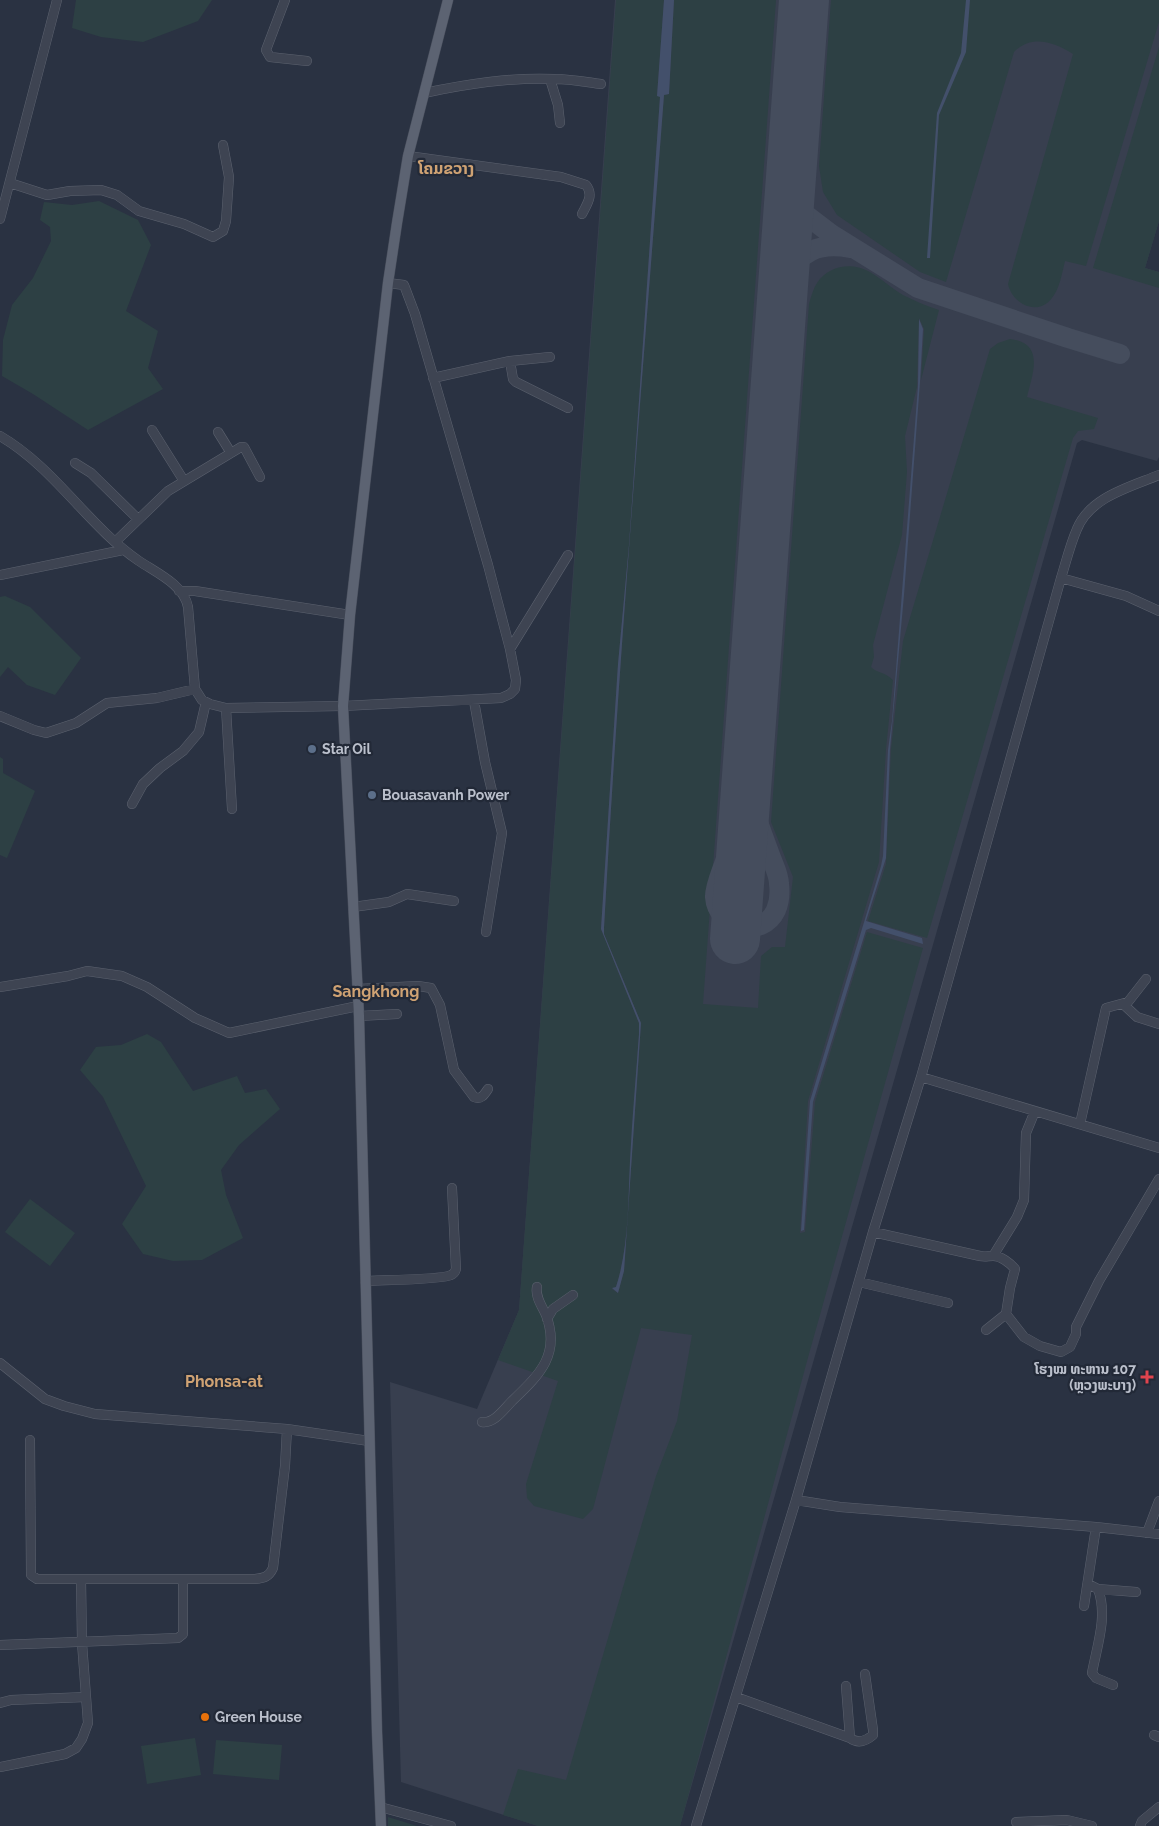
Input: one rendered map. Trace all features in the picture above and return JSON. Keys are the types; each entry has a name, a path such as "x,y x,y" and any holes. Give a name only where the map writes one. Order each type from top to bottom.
{"main road":[{"path":"381,1826 358,1011 343,706 350,615 388,283 408,156 448,0"}],"street":[{"path":"0,219 58,0"},
{"path":"285,0 266,50 270,57 307,62"},
{"path":"424,93 474,83 550,79 601,84"},
{"path":"550,79 558,105 560,124"},
{"path":"10,183 47,195 70,191 101,190 116,195 139,211 184,224 213,237 223,231 226,221 229,177 223,145"},
{"path":"408,156 561,177 586,185 589,188 590,197 582,214"},
{"path":"0,436 35,460 123,550 175,586 187,600 195,689 206,702 226,708 343,706 474,701 501,698 510,694 515,689 516,680 510,649 488,565 404,285 388,283"},
{"path":"433,378 510,361 550,357"},
{"path":"510,361 513,379 516,382 568,408"},
{"path":"152,430 184,481"},
{"path":"218,432 231,453"},
{"path":"115,542 168,491 241,447 244,447 260,477"},
{"path":"75,462 91,473 138,519"},
{"path":"696,1826 796,1500 858,1282 921,1077 1061,578 1077,528 1099,503 1115,493 1159,475"},
{"path":"0,576 123,550"},
{"path":"510,649 568,556"},
{"path":"1061,578 1126,596 1159,611"},
{"path":"179,590 350,615"},
{"path":"0,716 46,733 76,723 107,703 157,698 195,689"},
{"path":"474,701 485,762 502,833 486,932"},
{"path":"132,804 143,784 160,768 183,751 199,732 206,702"},
{"path":"226,708 232,809"},
{"path":"353,907 389,902 407,894 454,902"},
{"path":"0,987 87,971 122,976 147,986 195,1018 229,1033 358,1011 397,1014"},
{"path":"1080,1124 1105,1011 1109,1006 1123,1004 1132,998 1146,979"},
{"path":"357,989 418,986 431,988 440,1005 454,1070 474,1097 482,1097 488,1089"},
{"path":"1123,1004 1137,1016 1159,1024"},
{"path":"921,1077 1159,1148"},
{"path":"993,1256 1017,1217 1024,1200 1026,1133 1035,1111"},
{"path":"1006,1314 1024,1336 1040,1346 1061,1352 1068,1349 1074,1340 1076,1327 1099,1281 1159,1178"},
{"path":"365,1281 435,1278 453,1274 456,1269 452,1188"},
{"path":"873,1232 980,1256 993,1256 1010,1263 1015,1269 1006,1314 986,1330"},
{"path":"858,1282 948,1303"},
{"path":"482,1422 487,1423 495,1418 530,1384 546,1363 550,1350 551,1334 547,1319 536,1294 537,1287"},
{"path":"547,1319 553,1309 573,1295"},
{"path":"0,1362 45,1399 87,1412 181,1422 287,1429 369,1441"},
{"path":"30,1440 32,1574 37,1579 255,1579 264,1578 271,1572 285,1466 287,1429"},
{"path":"796,1500 840,1507 1096,1527 1159,1534"},
{"path":"1147,1533 1159,1501"},
{"path":"1084,1606 1096,1527"},
{"path":"0,1767 65,1754 76,1748 82,1739 88,1723 82,1642 81,1579"},
{"path":"0,1645 181,1637 183,1634 183,1579"},
{"path":"1088,1584 1098,1589 1136,1592"},
{"path":"1098,1589 1103,1606 1092,1673 1096,1678 1113,1685"},
{"path":"736,1698 858,1742 873,1736 874,1730 865,1674"},
{"path":"846,1686 850,1738"},
{"path":"0,1703 11,1700 86,1697"},
{"path":"380,1807 450,1826"},
{"path":"1140,1826 1142,1822 1159,1808"},
{"path":"1016,1822 1068,1820 1092,1826"}],"shaded area":[{"path":"615,0 1159,0 1159,221 1145,268 1159,272 1159,457 1157,461 1082,440 1077,443 680,1826 538,1826 401,1782 390,1382 477,1409 519,1310"},
{"path":"664,0 674,0 669,94 664,95 624,616 604,928 604,934 641,1023 624,1271 618,1293 612,1288 616,1287 626,1240 639,1023 601,929 618,664 629,545 660,97 657,96"},
{"path":"966,0 970,0 966,52 939,115 930,258 927,258 937,113 961,53"},
{"path":"919,319 923,329 920,382 890,749 886,858 866,921 922,938 923,944 871,928 866,930 813,1102 804,1230 801,1231 810,1101 883,856 888,750 892,721 918,386"}],"green space":[{"path":"76,0 212,0 198,21 143,42 101,37 72,28"},
{"path":"616,0 664,0 657,96 660,96 629,545 618,664 601,929 639,1023 627,1221 641,1023 604,934 604,928 632,512 664,95 669,94 674,0 776,0 703,1004 758,1008 761,956 772,947 785,947 793,877 771,822 809,304 812,293 817,283 827,273 833,269 847,266 868,271 903,295 939,310 921,380 924,329 919,318 917,387 905,436 907,472 902,535 873,645 874,657 871,667 893,680 886,749 879,862 808,1101 800,1233 805,1232 815,1102 867,932 923,948 809,1354 680,1826 538,1826 503,1815 518,1769 566,1780 656,1476 677,1421 692,1335 641,1328 593,1509 583,1519 534,1506 527,1498 526,1484 558,1381 498,1360 519,1310","holes":["627,1231 624,1271 618,1293 612,1289 616,1287 620,1273"]},
{"path":"831,0 1159,0 1159,22 1086,266 1065,261 1057,290 1046,304 1040,307 1026,306 1010,291 1008,284 1073,54 1059,46 1043,42 1028,43 1014,52 946,282 920,272 837,215 823,192 819,166"},
{"path":"1159,47 1159,221 1145,268 1159,272 1159,288 1093,268"},
{"path":"99,201 138,220 151,245 126,311 158,331 148,368 163,389 88,430 2,376 3,340 12,305 33,278 51,241 50,227 40,220 44,202 72,205"},
{"path":"1010,339 1021,342 1029,347 1033,353 1033,370 1027,397 1098,418 1094,429 1078,431 1073,438 927,938 868,921 886,864 891,749 903,641 990,349 998,343"},
{"path":"5,596 30,607 81,658 55,695 27,685 8,667 0,677 0,597"},
{"path":"0,757 3,759 3,773 35,791 7,858 0,855"},
{"path":"147,1034 161,1042 193,1091 237,1076 245,1093 266,1089 280,1109 239,1145 221,1170 226,1195 243,1238 202,1260 173,1261 143,1254 122,1224 146,1186 103,1097 80,1070 96,1047 121,1045"},
{"path":"30,1199 75,1233 50,1266 5,1232"},
{"path":"195,1738 201,1775 147,1784 141,1746"},
{"path":"216,1740 282,1745 279,1780 213,1774"},
{"path":"388,1817 417,1826 388,1826"}],"taxiway":[{"path":"789,202 831,234 918,288 1120,354"},
{"path":"783,279 796,262 811,251 828,247 850,248"},
{"path":"744,818 722,870 715,897 718,908 731,923 751,927 761,925 776,910 779,901 779,880 745,783 747,771"}],"runway":[{"path":"735,939 804,0"}],"place":[{"name":"Star Oil","path":"312,749"},
{"name":"Bouasavanh Power","path":"372,795"},
{"name":"ໂຮງໝ ທະຫານ 107 (ຫຼວງພະບາງ)","path":"1147,1377"},
{"name":"Green House","path":"205,1717"}],"district":[{"name":"ໂຄມຂວາງ","path":"446,168"},
{"name":"Sangkhong","path":"376,991"},
{"name":"Phonsa-at","path":"224,1381"}]}
